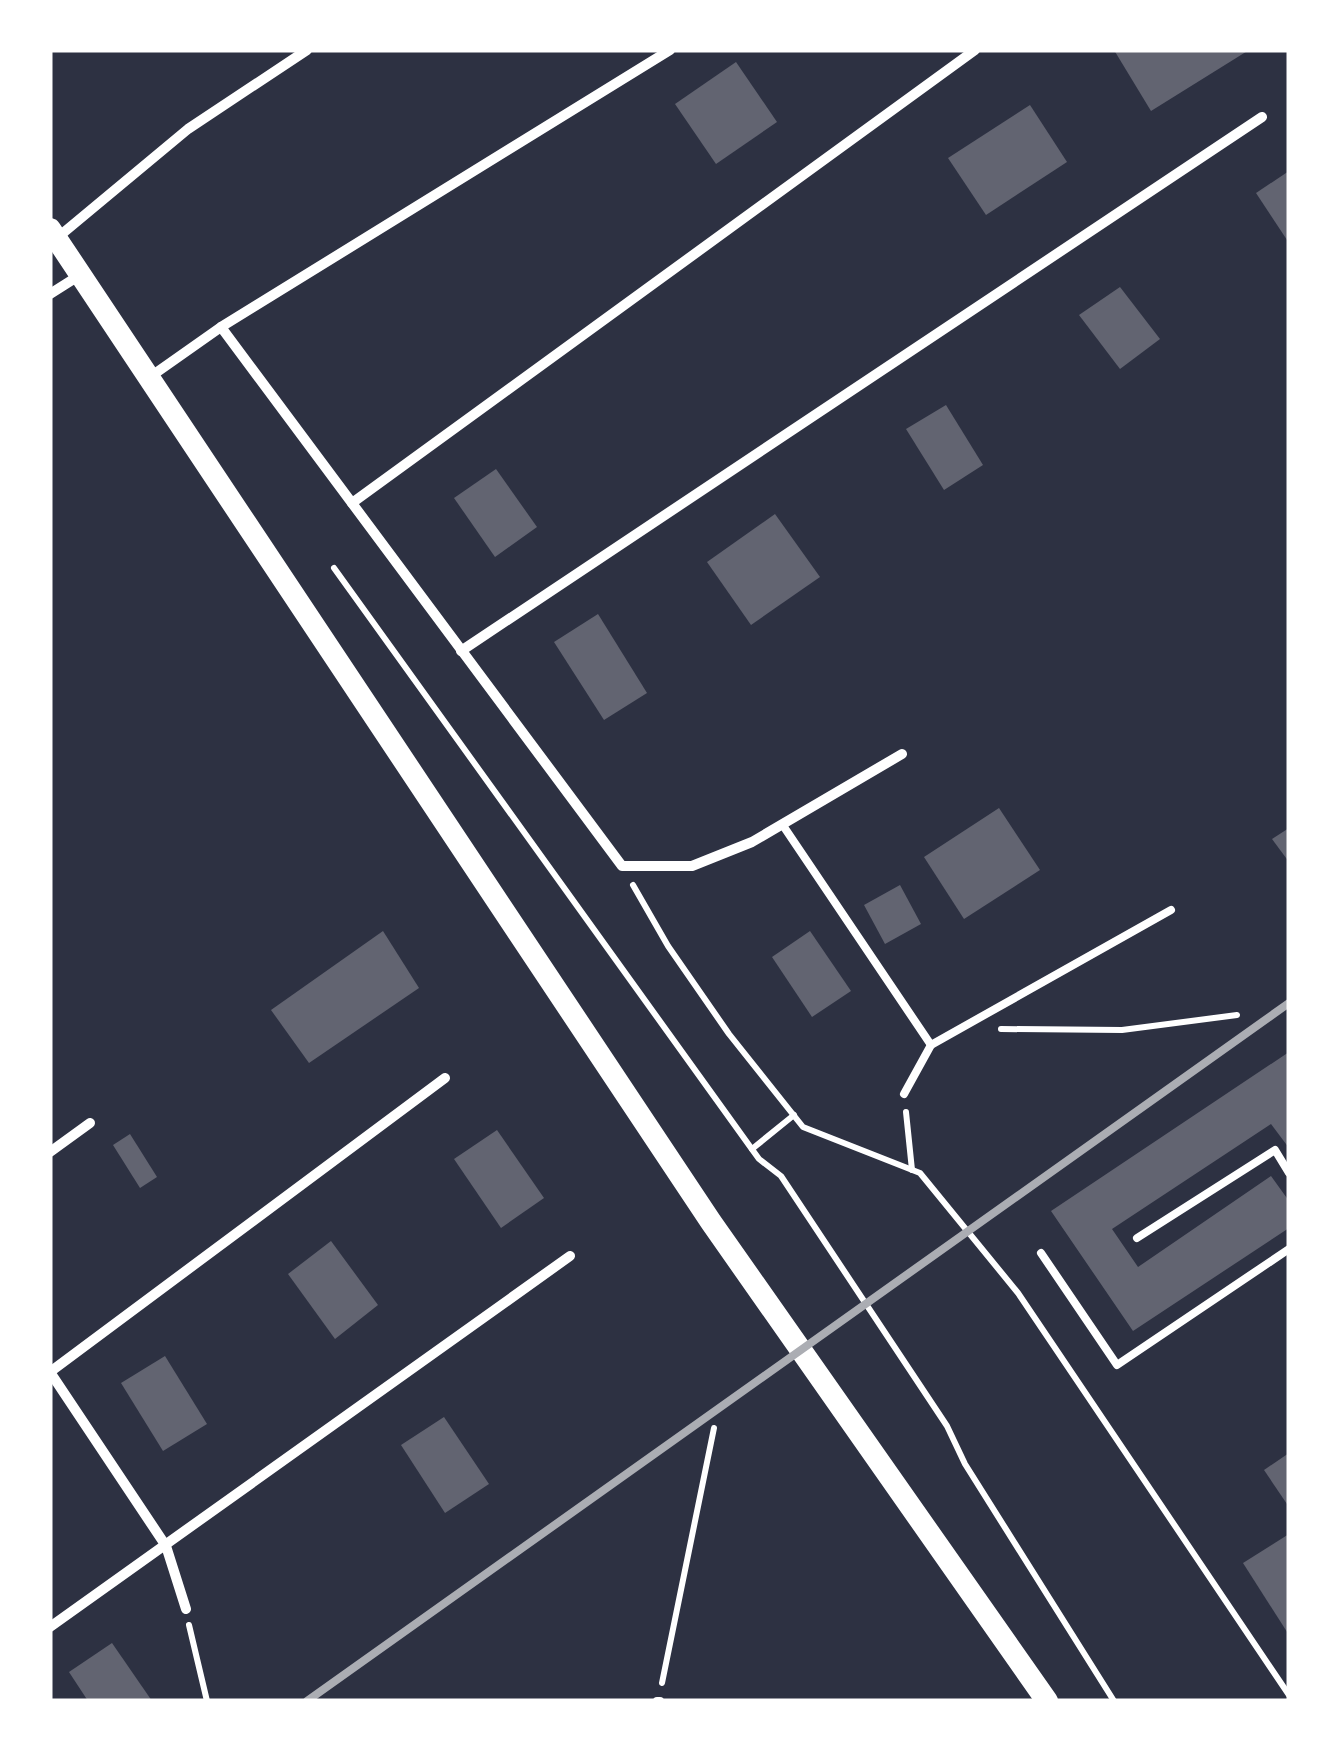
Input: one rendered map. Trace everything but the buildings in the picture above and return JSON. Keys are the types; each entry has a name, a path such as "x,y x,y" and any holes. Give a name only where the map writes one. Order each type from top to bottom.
{"main road":[{"path":"53,234 711,1222 929,1539 1046,1701"}],"street":[{"path":"53,234 188,129 307,50"},
{"path":"148,378 220,327 670,50"},
{"path":"352,503 975,50"},
{"path":"461,652 1262,117"},
{"path":"50,294 80,275"},
{"path":"220,327 622,866 692,866 752,842 902,754"},
{"path":"186,1609 166,1546 50,1372 445,1078"},
{"path":"50,1152 90,1123"},
{"path":"50,1627 570,1256"}],"lane":[{"path":"782,824 931,1045"},
{"path":"904,1094 931,1045 1171,910"},
{"path":"1137,1238 1276,1150 1289,1173"},
{"path":"1041,1252 1117,1365 1289,1250"}],"path":[{"path":"334,568 752,1149 781,1176 947,1426 964,1464 1114,1701"},
{"path":"622,866 668,946 804,1127 920,1173 1018,1293 1289,1695"},
{"path":"960,1029 1122,1030 1237,1015"},
{"path":"904,1094 912,1170"},
{"path":"752,1149 794,1115"},
{"path":"659,1700 714,1428"},
{"path":"186,1609 206,1701"}],"railway":[{"path":"307,1701 1289,1003"}]}
